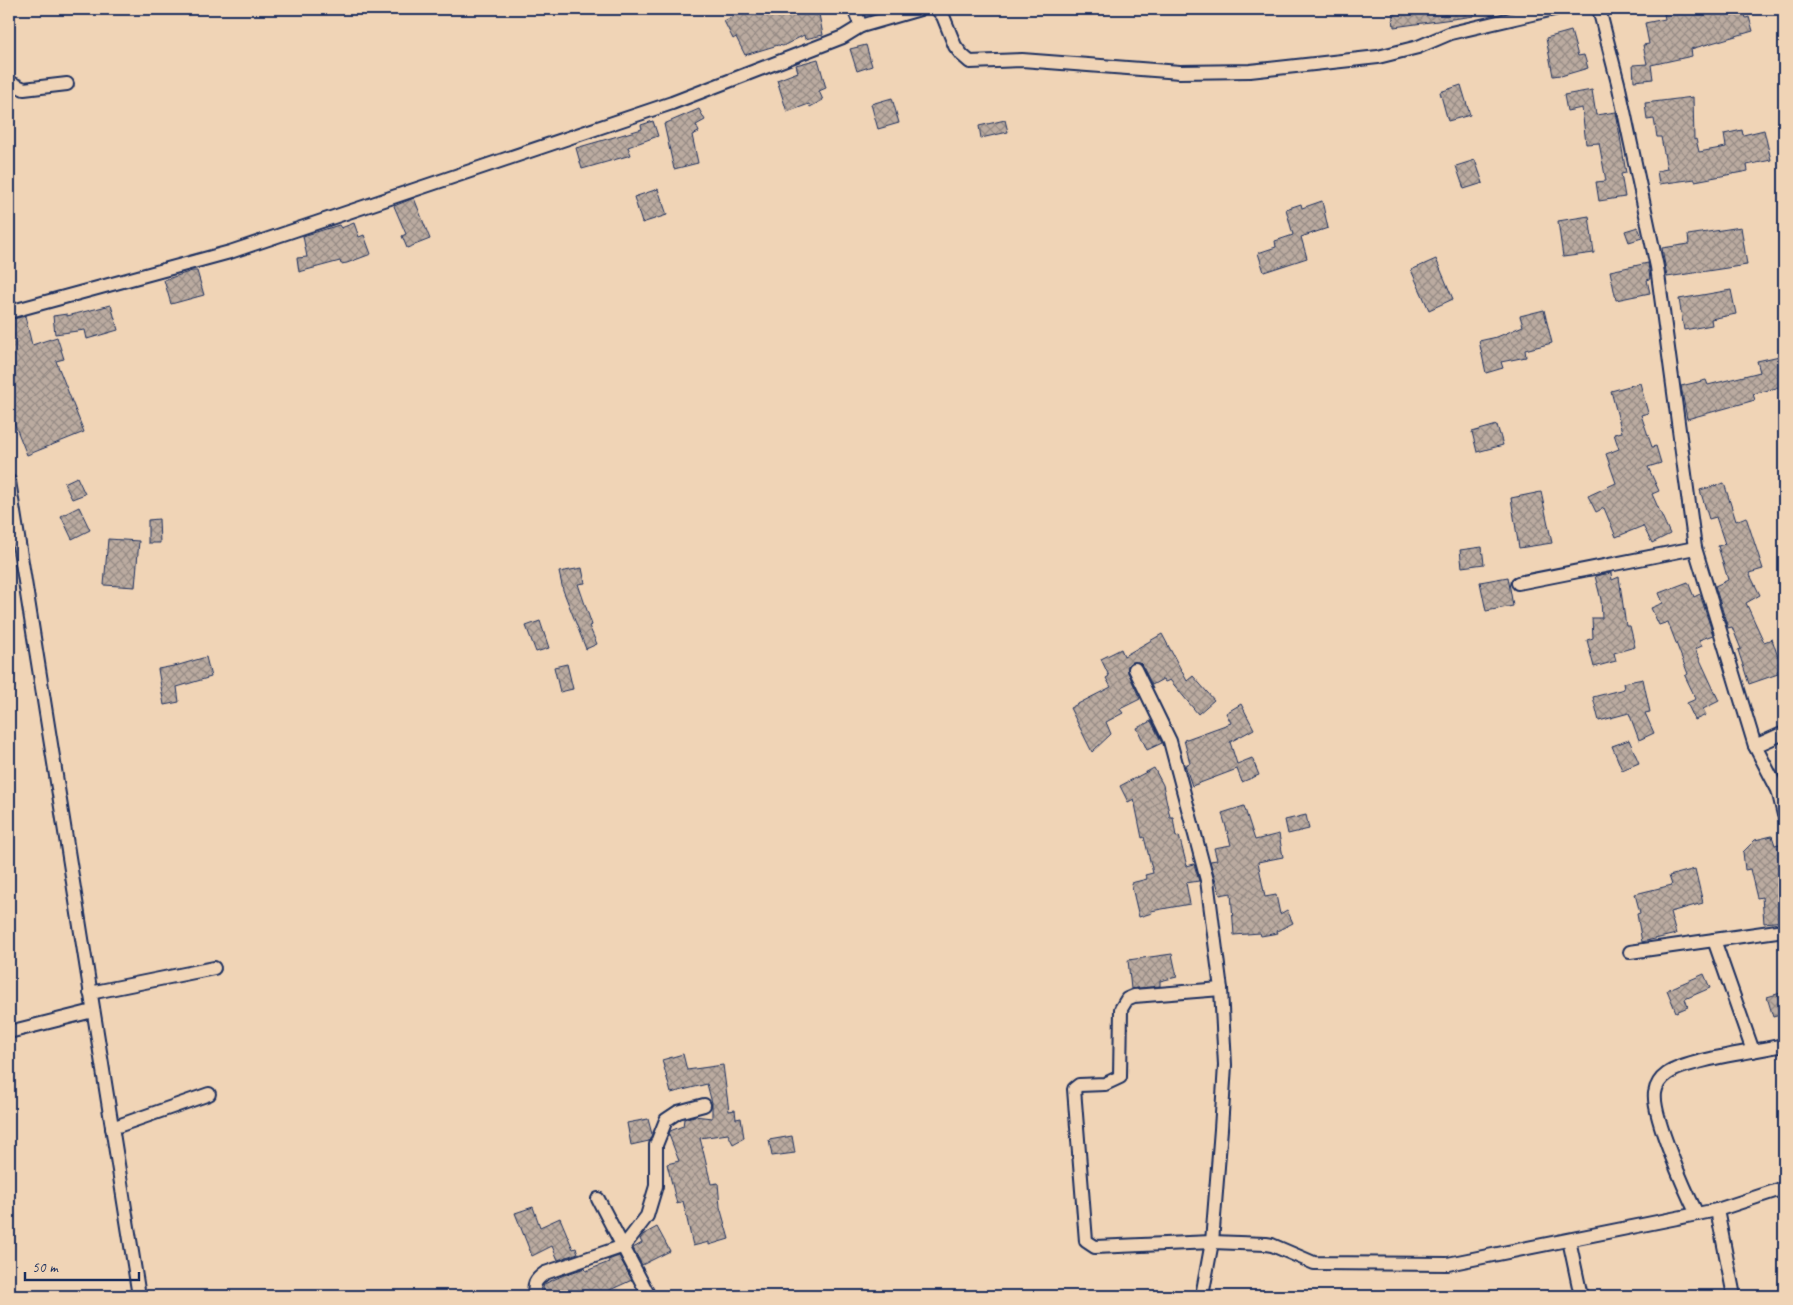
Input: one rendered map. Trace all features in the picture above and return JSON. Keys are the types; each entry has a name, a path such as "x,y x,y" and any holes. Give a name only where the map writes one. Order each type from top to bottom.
{"street":[{"path":"854,9 861,26"},
{"path":"9,312 230,252 710,89 843,37 861,26 920,9"},
{"path":"937,9 943,16 955,46 970,62 1022,60 1180,72 1250,71 1378,57 1418,47 1451,33 1554,9"},
{"path":"1599,9 1620,93 1657,267 1695,548 1755,746 1778,790 1784,815"},
{"path":"9,82 24,89 67,84"},
{"path":"9,481 139,1296"},
{"path":"1518,582 1695,548"},
{"path":"1135,669 1173,750 1207,880 1221,989 1225,1065 1212,1242 1202,1296"},
{"path":"1755,746 1784,733"},
{"path":"1630,952 1784,930"},
{"path":"1714,940 1753,1052"},
{"path":"90,993 214,968"},
{"path":"1221,989 1134,996 1127,1000 1121,1010 1120,1077 1106,1084 1079,1084 1074,1089 1086,1241 1088,1244 1095,1247 1212,1242 1272,1245 1314,1263 1448,1264 1718,1210 1784,1188"},
{"path":"9,1032 93,1011"},
{"path":"1697,1214 1678,1175 1658,1112 1655,1095 1658,1084 1667,1074 1683,1066 1784,1045"},
{"path":"112,1128 209,1094"},
{"path":"535,1296 534,1284 536,1279 545,1273 624,1246 647,1216 656,1186 656,1144 666,1120 678,1112 704,1105"},
{"path":"598,1199 649,1296"},
{"path":"1718,1210 1734,1296"},
{"path":"1569,1240 1581,1296"}],"building":[{"path":"747,9 818,9 823,35 805,39 804,35 783,46 778,45 745,55 736,37 733,39 724,21"},
{"path":"1392,9 1474,9 1474,16 1394,27"},
{"path":"1663,9 1743,9 1746,18 1749,17 1753,31 1691,49 1692,56 1651,65 1653,79 1634,81 1633,65 1647,64 1643,45 1649,44 1645,23 1665,19"},
{"path":"1571,31 1578,56 1584,55 1588,68 1561,76 1553,76 1546,38"},
{"path":"866,45 872,66 857,71 850,49"},
{"path":"818,59 826,88 819,91 823,100 810,107 809,104 787,112 777,80 798,72 796,65"},
{"path":"1461,85 1470,115 1448,121 1440,92"},
{"path":"1592,90 1596,115 1616,112 1626,173 1621,174 1625,197 1599,201 1596,182 1606,181 1599,143 1586,144 1582,108 1567,111 1564,95"},
{"path":"1693,97 1694,140 1696,139 1699,152 1726,147 1724,134 1742,130 1743,135 1764,130 1771,160 1747,165 1748,171 1695,181 1695,179 1659,184 1657,171 1667,169 1661,137 1657,137 1654,119 1647,120 1645,103"},
{"path":"892,98 899,123 878,129 871,104"},
{"path":"699,109 705,120 696,125 699,132 692,135 698,163 674,169 664,124"},
{"path":"1005,120 1008,132 981,138 979,126"},
{"path":"653,121 658,136 628,147 631,155 582,169 576,148 642,129 641,125"},
{"path":"1475,160 1483,183 1464,189 1456,166"},
{"path":"658,189 667,215 642,223 634,197"},
{"path":"414,198 430,239 407,248 402,236 406,234 394,206"},
{"path":"1322,201 1328,228 1301,237 1307,258 1264,272 1258,253 1276,247 1275,241 1293,235 1286,209 1301,204 1302,208"},
{"path":"1589,216 1594,253 1563,257 1558,221"},
{"path":"354,223 359,237 364,235 371,254 347,263 341,264 340,261 299,272 297,258 307,257 303,236 339,225 341,228"},
{"path":"1638,227 1642,238 1629,242 1625,231"},
{"path":"1741,227 1747,265 1667,277 1662,248 1689,244 1688,235"},
{"path":"1436,259 1453,299 1429,310 1411,270"},
{"path":"1648,263 1650,279 1647,280 1650,293 1616,300 1610,271"},
{"path":"197,271 204,295 171,304 164,280"},
{"path":"1731,290 1736,314 1711,319 1712,325 1684,330 1679,299"},
{"path":"111,305 118,330 87,339 85,330 55,334 53,316 67,314 67,316"},
{"path":"1544,310 1552,343 1525,350 1526,357 1501,362 1503,368 1486,373 1479,341 1497,337 1523,326 1520,316"},
{"path":"25,316 32,345 57,337 64,359 56,361 84,432 27,455 9,410 9,361 12,360 9,346 9,320"},
{"path":"1784,355 1784,386 1753,394 1755,400 1687,419 1681,386 1706,380 1708,385 1760,372 1757,361"},
{"path":"1640,383 1648,413 1641,415 1652,447 1656,446 1661,463 1648,467 1659,491 1652,494 1670,534 1652,543 1643,526 1616,537 1604,508 1596,512 1588,496 1616,483 1606,454 1619,449 1614,434 1622,432 1611,391"},
{"path":"1497,425 1503,445 1477,452 1472,432"},
{"path":"77,477 85,494 72,499 64,483"},
{"path":"1724,483 1736,521 1746,517 1763,569 1749,573 1760,595 1746,603 1764,642 1772,639 1778,657 1784,654 1784,668 1777,671 1778,674 1749,684 1738,650 1741,649 1732,627 1728,628 1715,586 1728,580 1718,546 1725,544 1716,517 1709,519 1700,490"},
{"path":"1541,492 1552,543 1519,548 1511,498"},
{"path":"79,507 90,530 72,539 61,516"},
{"path":"159,519 160,543 148,543 148,520"},
{"path":"108,539 139,541 135,587 104,585"},
{"path":"1482,547 1484,564 1462,567 1460,550"},
{"path":"582,568 585,583 578,584 592,625 589,626 597,644 586,649 563,590 559,572"},
{"path":"1611,573 1612,580 1619,577 1626,626 1630,626 1635,647 1614,653 1616,661 1594,667 1587,640 1593,638 1592,618 1602,618 1601,600 1595,576"},
{"path":"1508,577 1513,606 1486,611 1480,582"},
{"path":"1688,582 1694,597 1700,594 1713,635 1699,640 1702,646 1695,649 1719,701 1703,709 1706,715 1695,720 1687,703 1696,699 1685,676 1688,674 1668,622 1659,625 1651,608 1663,603 1659,593"},
{"path":"540,621 549,648 536,652 526,626"},
{"path":"1162,634 1187,681 1193,676 1214,700 1198,714 1170,680 1165,682 1163,679 1152,685 1142,665 1139,662 1132,662 1128,665 1128,672 1140,699 1120,709 1123,713 1106,722 1111,734 1092,752 1070,708 1111,687 1106,678 1109,676 1101,659 1121,649 1124,656"},
{"path":"206,657 211,677 177,687 179,702 164,705 158,669"},
{"path":"567,664 573,689 560,692 554,667"},
{"path":"1643,679 1650,712 1645,713 1654,733 1639,740 1629,713 1599,721 1593,697 1624,689 1623,683"},
{"path":"1241,704 1254,729 1230,742 1237,764 1252,758 1259,775 1242,782 1237,769 1192,786 1185,765 1190,763 1184,740 1231,723 1226,713"},
{"path":"1151,721 1162,743 1147,750 1137,728"},
{"path":"1629,740 1639,763 1622,770 1612,746"},
{"path":"1154,768 1163,785 1170,817 1173,817 1176,837 1179,836 1187,866 1194,864 1199,881 1186,883 1190,904 1151,911 1152,913 1139,917 1131,883 1147,879 1145,875 1153,873 1144,837 1142,838 1134,799 1128,802 1120,786"},
{"path":"1244,806 1255,840 1279,834 1283,857 1258,862 1265,897 1276,895 1280,914 1287,910 1293,923 1277,931 1278,933 1261,936 1260,933 1234,935 1231,893 1220,895 1210,861 1217,860 1214,848 1231,845 1222,813"},
{"path":"1306,815 1309,829 1288,834 1285,820"},
{"path":"1772,836 1775,845 1783,843 1784,850 1784,884 1780,886 1784,921 1764,923 1762,897 1757,898 1750,869 1745,870 1743,852 1755,840"},
{"path":"1695,869 1703,903 1670,912 1676,934 1642,942 1637,914 1640,913 1635,894 1672,885 1669,876"},
{"path":"1172,954 1177,977 1160,981 1160,986 1131,989 1128,960"},
{"path":"1704,974 1710,988 1685,999 1688,1007 1676,1012 1667,990"},
{"path":"1784,992 1784,1014 1773,1017 1767,997"},
{"path":"683,1054 687,1070 723,1065 729,1111 735,1110 736,1119 741,1118 744,1138 733,1144 728,1134 700,1138 711,1184 718,1183 720,1207 729,1239 709,1245 709,1242 693,1246 683,1201 677,1204 667,1164 679,1161 669,1135 670,1131 683,1126 684,1119 694,1116 712,1118 712,1103 707,1084 671,1093 662,1060"},
{"path":"648,1119 652,1134 649,1141 631,1145 627,1123"},
{"path":"792,1136 795,1153 772,1156 769,1140"},
{"path":"533,1207 540,1227 560,1218 573,1249 576,1248 578,1253 558,1260 552,1246 532,1256 515,1213"},
{"path":"657,1227 670,1251 642,1265 633,1248 642,1243 640,1239 644,1234"},
{"path":"619,1256 632,1280 610,1290 612,1296 546,1296 543,1288 544,1284 585,1268 586,1271"}]}
